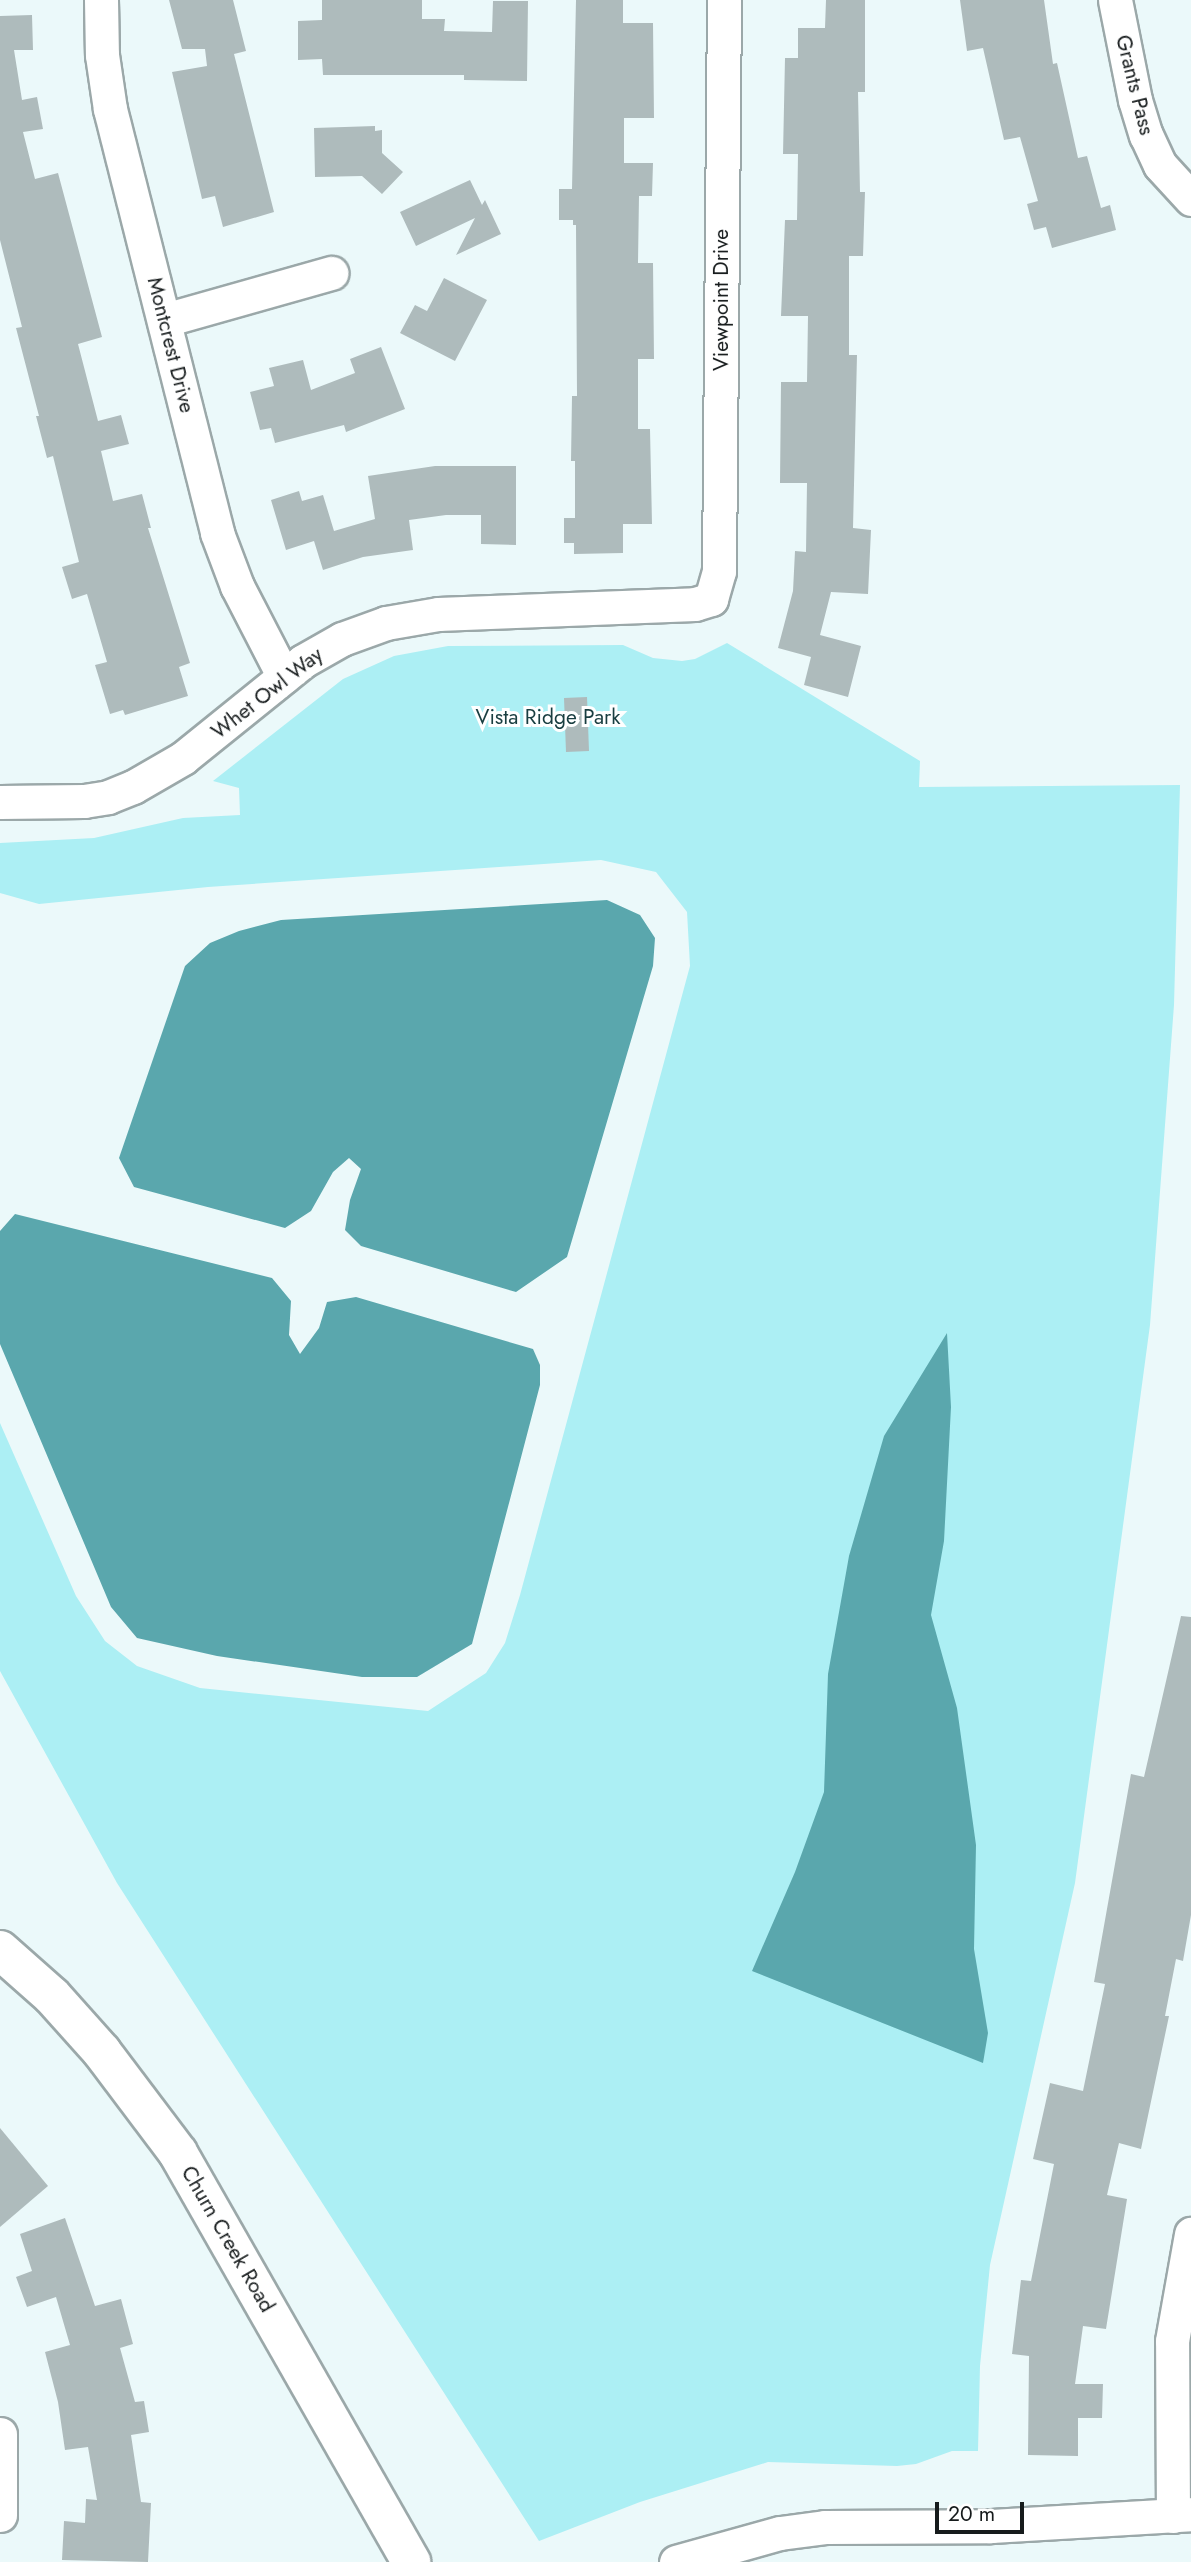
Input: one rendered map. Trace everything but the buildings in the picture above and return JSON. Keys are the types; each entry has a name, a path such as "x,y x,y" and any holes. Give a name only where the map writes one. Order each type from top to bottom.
{"main road":[{"name":"Churn Creek Road","path":"0,1950 52,1996 94,2042 178,2153 411,2562"}],"street":[{"name":"Montcrest Drive","path":"102,0 102,55 110,109 217,533 237,586 284,677"},
{"name":"Viewpoint Drive","path":"711,599 719,571 724,0"},
{"name":"Grants Pass","path":"1115,0 1135,100 1146,135 1160,165 1191,199"},
{"path":"165,320 331,273"},
{"name":"Whet Owl Way","path":"0,802 84,801 108,797 133,787 183,758 303,661 342,639 411,617 695,604 711,599"},
{"path":"676,2562 780,2533 825,2527 991,2526 1182,2515 1171,2341 1191,2234"},
{"path":"0,2434 0,2515"}],"green space":[{"name":"Vista Ridge Park","path":"727,643 920,761 919,787 1180,785 1174,1005 1150,1325 1075,1883 990,2265 980,2366 978,2451 952,2451 916,2464 897,2466 768,2462 640,2502 539,2541 117,1883 0,1671 0,1423 76,1596 105,1641 137,1666 200,1688 428,1711 486,1673 505,1643 520,1595 690,966 687,912 656,872 601,860 208,887 39,904 0,893 0,843 94,838 183,818 240,815 239,788 213,781 343,679 394,656 448,646 623,645 653,658 682,661 695,659"}],"shaded area":[{"path":"607,900 640,915 655,938 653,966 567,1257 516,1292 361,1246 345,1230 350,1200 361,1169 349,1158 333,1172 311,1211 285,1228 134,1187 119,1158 185,966 210,943 239,931 281,920"},
{"path":"15,1214 272,1278 291,1301 289,1335 300,1354 319,1328 327,1302 356,1297 533,1349 540,1365 540,1385 472,1644 417,1677 362,1677 217,1656 137,1638 111,1607 0,1344 0,1231"},
{"path":"947,1333 951,1407 944,1541 931,1615 957,1708 976,1845 974,1949 988,2033 983,2063 752,1971 795,1872 824,1792 828,1674 849,1556 884,1436"}]}
